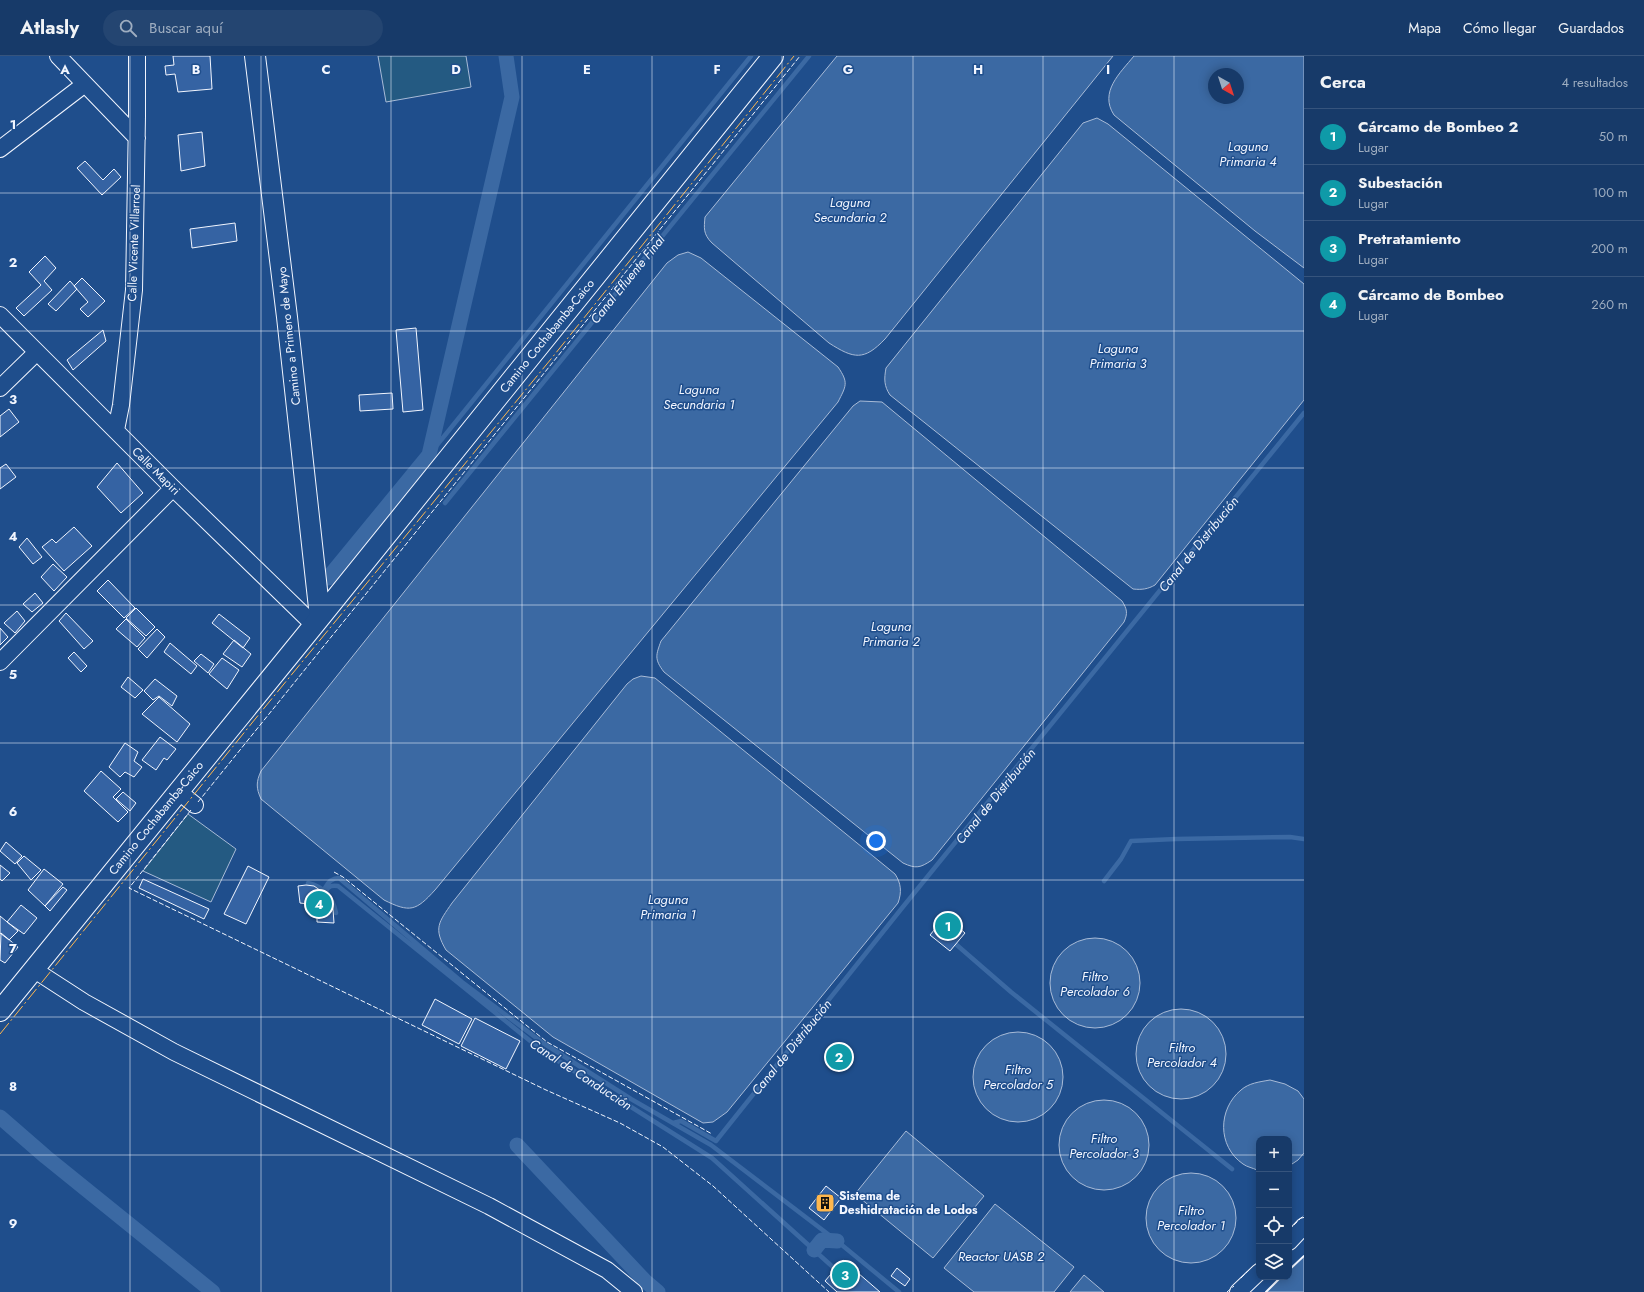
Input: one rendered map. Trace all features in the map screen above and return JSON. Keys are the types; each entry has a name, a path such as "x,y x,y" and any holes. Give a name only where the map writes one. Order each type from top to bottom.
{"main road":[{"name":"Camino a Primero de Mayo","path":"255,56 286,302 317,621"},
{"name":"Camino Cochabamba-Caico","path":"0,1011 773,56"}],"street":[{"path":"58,56 137,138"},
{"name":"Calle Vicente Villarroel","path":"116,430 121,406 134,290 137,56"},
{"path":"0,149 85,84"},
{"name":"Calle Mapiri","path":"0,315 173,488 317,621"},
{"path":"0,388 37,352"},
{"path":"0,662 173,488"},
{"path":"178,790 195,805"},
{"path":"33,969 84,1002 174,1052 489,1206 607,1270 634,1292"},
{"path":"1292,1239 1304,1226"},
{"path":"1238,1292 1256,1275"}],"shaded area":[{"path":"378,56 466,56 471,87 386,102"},
{"path":"188,814 236,849 211,902 143,871"}],"water":[{"name":"Laguna Secundaria 2","path":"837,56 1113,56 885,339 871,351 858,355 852,355 829,343 712,243 707,237 704,228 705,217"},
{"name":"Laguna Primaria 4","path":"1134,56 1304,56 1304,268 1255,231 1114,115 1110,107 1109,98 1113,83"},
{"name":"Laguna Primaria 3","path":"1097,118 1108,124 1304,284 1304,400 1155,585 1142,589 1133,589 890,395 885,382 886,368 1083,123"},
{"name":"Laguna Secundaria 1","path":"688,252 701,258 838,367 845,381 843,392 838,402 435,890 423,902 412,908 400,907 384,900 261,799 257,785 261,771 667,263 678,255"},
{"name":"Laguna Primaria 2","path":"860,401 882,402 1122,601 1126,611 1124,622 932,860 918,867 903,863 664,672 657,660 661,641 853,406"},
{"name":"Laguna Primaria 1","path":"641,676 655,678 895,874 899,881 900,895 898,903 727,1112 713,1122 703,1123 553,1037 446,950 439,930 441,920 452,903 627,684 633,679"},
{"name":"Filtro Percolador 6","path":"1095,938 1112,941 1127,951 1137,966 1140,983 1137,1000 1127,1015 1112,1025 1095,1028 1078,1025 1063,1015 1053,1000 1050,983 1053,966 1063,951 1078,941"},
{"name":"Filtro Percolador 4","path":"1181,1009 1198,1012 1213,1022 1223,1037 1226,1054 1223,1071 1213,1086 1198,1096 1181,1099 1164,1096 1149,1086 1139,1071 1136,1054 1139,1037 1149,1022 1164,1012"},
{"name":"Filtro Percolador 5","path":"1018,1032 1035,1035 1050,1045 1060,1060 1063,1077 1060,1094 1050,1109 1035,1119 1018,1122 1001,1119 986,1109 976,1094 973,1077 976,1060 986,1045 1001,1035"},
{"path":"1270,1080 1285,1084 1298,1091 1304,1099 1304,1153 1292,1164 1292,1136 1256,1136 1256,1170 1243,1164 1228,1148 1224,1127 1228,1107 1233,1098 1241,1090 1258,1082"},
{"name":"Filtro Percolador 3","path":"1104,1100 1121,1103 1136,1113 1146,1128 1149,1145 1146,1162 1136,1177 1121,1187 1104,1190 1087,1187 1072,1177 1062,1162 1059,1145 1062,1128 1072,1113 1087,1103"},
{"path":"906,1131 984,1196 933,1258 855,1194"},
{"name":"Filtro Percolador 1","path":"1191,1173 1208,1176 1223,1186 1233,1201 1236,1218 1233,1235 1223,1250 1208,1260 1191,1263 1174,1260 1159,1250 1149,1235 1146,1218 1149,1201 1159,1186 1174,1176"},
{"name":"Reactor UASB 2","path":"995,1204 1074,1267 1054,1292 974,1292 944,1268"},
{"path":"1304,1256 1304,1292 1266,1292 1278,1280 1292,1280 1292,1267"},
{"path":"1084,1275 1104,1292 1070,1292"}],"building":[{"path":"173,56 210,56 212,89 178,92 175,74 166,75 165,66 174,65"},
{"path":"202,132 205,166 181,171 178,135"},
{"path":"85,161 103,180 114,169 121,177 102,195 77,168"},
{"path":"235,223 237,241 192,248 190,229"},
{"path":"45,256 56,268 44,281 52,290 24,316 16,308 41,285 29,272"},
{"path":"82,278 105,301 88,317 80,309 88,302 74,286"},
{"path":"70,281 77,289 56,311 48,304"},
{"path":"416,328 423,410 403,412 396,330"},
{"path":"103,330 106,341 73,370 67,360"},
{"path":"392,393 393,409 360,411 359,395"},
{"path":"9,409 19,422 0,437 0,416"},
{"path":"117,463 143,493 121,513 97,487"},
{"path":"6,464 16,477 0,489 0,468"},
{"path":"74,527 92,546 64,571 42,547 52,539 56,543"},
{"path":"27,538 42,557 33,564 19,547"},
{"path":"53,564 67,577 54,591 41,577"},
{"path":"108,580 135,608 124,618 97,591"},
{"path":"35,593 43,603 32,612 23,604"},
{"path":"136,608 155,627 146,636 126,618"},
{"path":"17,611 25,621 15,633 4,623"},
{"path":"66,613 93,641 84,649 59,621"},
{"path":"219,614 250,638 243,648 212,623"},
{"path":"126,619 145,638 137,647 116,629"},
{"path":"0,628 8,637 0,645"},
{"path":"157,629 165,637 147,658 138,649"},
{"path":"234,640 251,654 242,667 223,654"},
{"path":"170,643 197,666 191,674 164,652"},
{"path":"74,652 87,666 81,672 68,658"},
{"path":"201,654 214,664 208,673 194,661"},
{"path":"222,658 239,670 227,689 209,674"},
{"path":"128,677 143,690 135,698 121,687"},
{"path":"155,679 177,696 172,706 159,696 153,700 144,691"},
{"path":"159,697 190,724 177,742 142,714"},
{"path":"160,737 176,749 167,760 164,758 156,770 142,760"},
{"path":"125,743 138,752 134,761 142,767 134,777 125,772 120,777 109,767"},
{"path":"101,771 121,789 113,797 128,812 118,822 84,791"},
{"path":"123,792 136,803 130,811 116,799"},
{"path":"6,842 22,856 15,864 0,851"},
{"path":"24,856 41,870 31,880 17,863"},
{"path":"0,865 10,873 2,881 0,879"},
{"path":"248,866 269,877 246,924 224,914"},
{"path":"44,869 63,884 45,906 28,890"},
{"path":"143,879 209,909 204,919 139,888"},
{"path":"298,886 314,886 327,895 331,901 333,909 334,923 317,922 317,915 314,908 308,904 300,903"},
{"path":"63,887 67,890 50,911 45,906"},
{"path":"21,905 37,918 24,934 7,922"},
{"path":"949,912 953,916 950,920 965,933 950,951 930,935"},
{"path":"0,916 18,931 9,940 0,933"},
{"path":"1,933 18,947 5,963 0,960"},
{"path":"435,999 472,1019 459,1044 422,1025"},
{"path":"475,1018 520,1041 506,1069 461,1046"},
{"path":"836,1045 851,1056 842,1069 827,1057"},
{"name":"Sistema de Deshidratación de Lodos","path":"826,1186 841,1198 824,1220 809,1208"},
{"path":"843,1260 880,1292 837,1292 825,1281"},
{"path":"897,1268 910,1279 905,1286 891,1276"}],"waterway":[{"path":"328,578 429,455 512,97 506,56"},
{"path":"429,455 751,56"},
{"name":"Canal Efluente Final","path":"445,503 809,56"},
{"name":"Canal de Distribución","path":"673,1123 681,1121 716,1141 902,908 1304,413"},
{"path":"1104,881 1121,859 1131,841 1290,837 1304,839"},
{"path":"325,888 330,881 339,878 462,982 543,1043 631,1099 711,1145 837,1241 899,1292"},
{"name":"Canal de Conducción","path":"308,883 324,890 333,902 336,913"},
{"name":"Canal de Conducción","path":"326,891 331,886 338,886 544,1052 712,1158 835,1269"},
{"path":"951,940 1011,992 1232,1169"},
{"path":"0,1117 46,1157 213,1292"},
{"path":"517,1145 645,1281 658,1292"},
{"path":"814,1250 822,1240 837,1241"}],"fence":[{"path":"198,802 800,56"},
{"path":"191,810 129,888 546,1090 620,1123 663,1147 713,1186 829,1292"},
{"path":"334,872 343,877 547,1042 712,1134"},
{"path":"1292,1227 1304,1215"},
{"path":"1241,1278 1256,1263"},
{"path":"1227,1292 1234,1286"}],"wall":[{"path":"1292,1267 1304,1256"},
{"path":"1266,1292 1278,1280"}],"power":[{"path":"0,1034 256,718 551,359 794,56"}],"place":[{"name":"Cárcamo de Bombeo","path":"319,904"},
{"name":"Cárcamo de Bombeo 2","path":"948,926"},
{"name":"Subestación","path":"839,1057"},
{"name":"Sistema de Deshidratación de Lodos","path":"825,1203"},
{"name":"Pretratamiento","path":"845,1275"}]}
